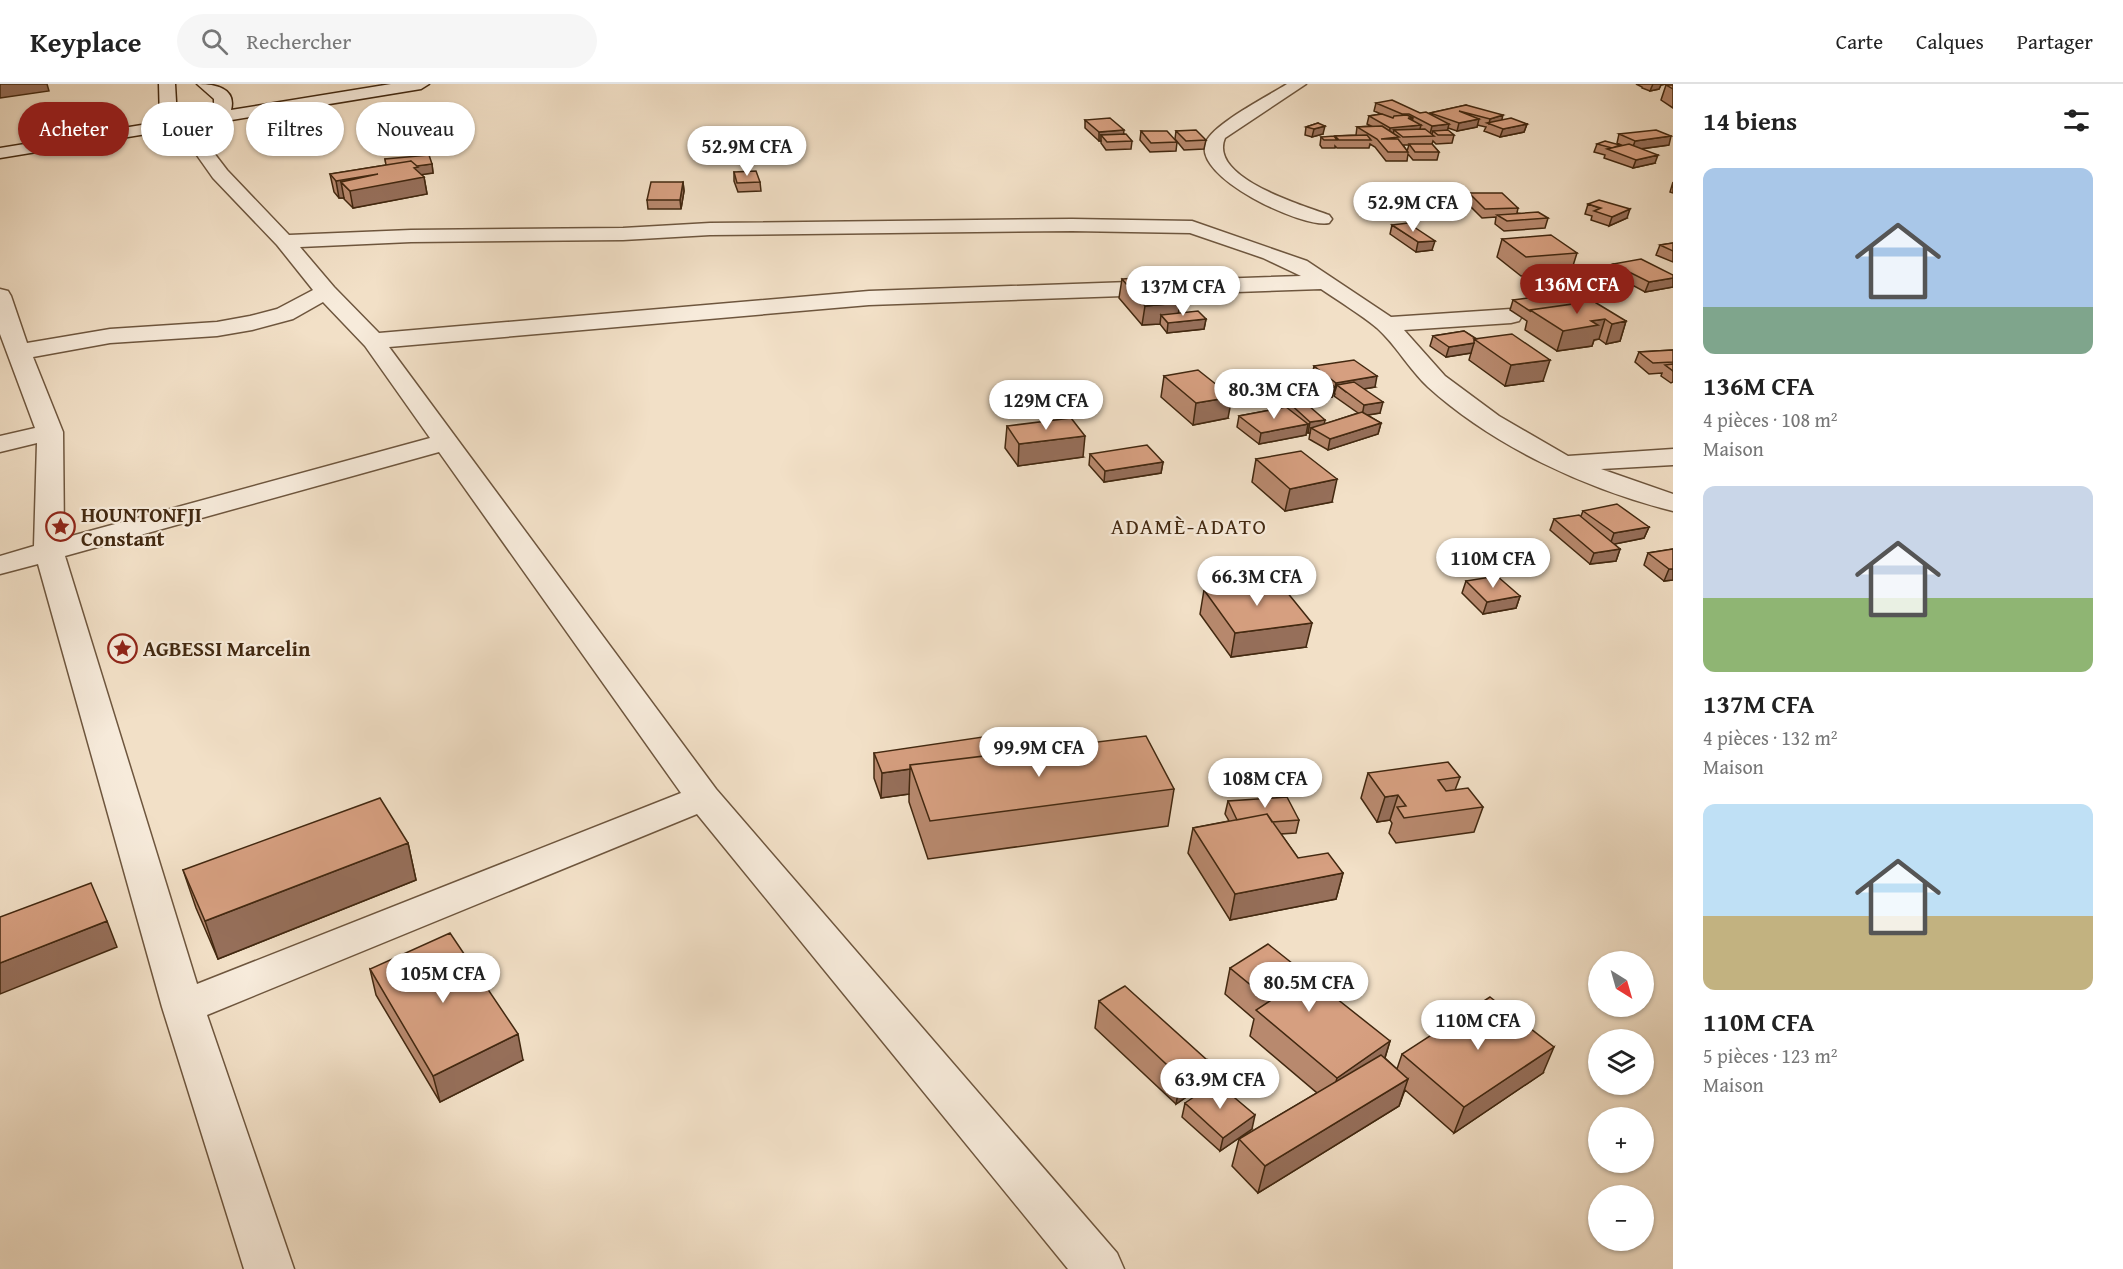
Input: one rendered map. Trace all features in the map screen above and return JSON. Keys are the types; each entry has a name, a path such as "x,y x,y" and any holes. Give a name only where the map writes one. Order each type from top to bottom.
{"street":[{"path":"166,84 177,102"},
{"path":"205,84 224,102"},
{"path":"234,120 421,84"},
{"path":"1298,84 1218,135 1213,149 1217,164 1238,182 1274,201 1322,219"},
{"path":"0,153 141,135"},
{"path":"210,156 220,174 285,241 326,292 373,340 703,798 1099,1269"},
{"path":"285,241 411,236 623,234 710,229 925,226 1192,227 1270,254 1299,266 1326,282 1386,324 1436,381 1490,421 1563,464 1647,496 1673,503"},
{"path":"373,340 869,298 1326,282"},
{"path":"10,339 110,336 217,329 285,314 326,292"},
{"path":"0,296 10,339 50,432 49,551 183,1006 269,1269"},
{"path":"1386,324 1511,316"},
{"path":"0,444 50,432"},
{"path":"0,565 445,442"},
{"path":"1563,464 1673,457"},
{"path":"183,1006 703,798"}],"building":[{"path":"1392,100 1420,113 1426,112 1449,124 1432,126 1409,114 1402,114 1376,103"},
{"path":"1466,105 1503,115 1490,119 1459,111 1479,119 1459,123 1430,113"},
{"path":"1382,114 1393,118 1407,115 1413,118 1408,118 1421,125 1390,128 1369,116"},
{"path":"1110,118 1124,130 1099,132 1085,120"},
{"path":"1511,118 1527,124 1503,129 1487,123"},
{"path":"1318,123 1325,126 1314,129 1306,127"},
{"path":"1382,126 1399,137 1381,139 1398,139 1408,152 1388,152 1377,139 1357,127"},
{"path":"1425,129 1434,136 1403,137 1394,130"},
{"path":"1196,130 1206,140 1186,141 1176,131"},
{"path":"1448,130 1454,135 1438,135 1433,131"},
{"path":"1656,130 1671,136 1635,141 1619,134"},
{"path":"1141,131 1167,131 1177,142 1151,143"},
{"path":"1126,134 1132,141 1107,142 1101,135"},
{"path":"1367,135 1371,140 1339,140 1335,136"},
{"path":"1334,136 1337,140 1324,140 1321,137"},
{"path":"1605,141 1620,145 1612,148 1597,144"},
{"path":"1409,144 1432,144 1439,152 1415,152"},
{"path":"1629,144 1658,155 1636,160 1607,149"},
{"path":"429,156 432,164 417,166 411,161 386,165 385,159"},
{"path":"411,161 418,167 414,168 424,177 350,191 341,182 378,174 336,181 330,174"},
{"path":"756,171 760,182 737,183 734,172"},
{"path":"651,182 683,182 680,200 647,200"},
{"path":"1469,193 1502,193 1518,208 1485,209"},
{"path":"1599,200 1630,209 1612,217 1594,211 1601,208 1588,204"},
{"path":"1538,212 1548,218 1507,221 1497,215"},
{"path":"1408,223 1435,241 1418,242 1392,225"},
{"path":"1551,235 1577,253 1526,257 1502,239"},
{"path":"1673,243 1673,251 1660,245"},
{"path":"1641,259 1673,275 1673,278 1649,282 1613,264"},
{"path":"1156,276 1180,303 1145,306 1122,279"},
{"path":"1557,294 1573,304 1530,311 1513,300"},
{"path":"1593,301 1626,321 1612,324 1605,319 1591,321 1598,325 1563,331 1530,310"},
{"path":"1198,311 1206,319 1168,323 1161,315"},
{"path":"1464,331 1476,339 1474,343 1449,347 1433,336"},
{"path":"1512,334 1550,360 1511,365 1474,339"},
{"path":"1673,350 1673,362 1653,363 1639,352"},
{"path":"1354,360 1377,376 1336,383 1314,366"},
{"path":"1673,364 1673,371 1665,365"},
{"path":"1198,370 1232,397 1196,403 1164,376"},
{"path":"1318,375 1335,387 1306,392 1289,380"},
{"path":"1285,381 1300,393 1273,397 1258,386"},
{"path":"1354,382 1383,402 1364,405 1337,385"},
{"path":"1301,399 1325,420 1310,422 1287,401"},
{"path":"1286,407 1308,424 1261,433 1239,416"},
{"path":"1362,412 1381,423 1330,439 1311,428"},
{"path":"1071,418 1085,436 1019,444 1007,426"},
{"path":"1147,445 1163,462 1105,471 1090,454"},
{"path":"1301,451 1337,479 1290,489 1256,459"},
{"path":"1617,504 1649,527 1614,533 1583,511"},
{"path":"1579,515 1620,549 1594,553 1554,519"},
{"path":"1673,549 1673,569 1669,569 1648,553"},
{"path":"1497,576 1520,596 1487,602 1466,581"},
{"path":"1278,581 1312,623 1235,633 1204,590"},
{"path":"1010,733 1019,752 910,765 910,769 882,773 874,753"},
{"path":"1146,736 1174,789 930,821 910,765"},
{"path":"1448,762 1460,777 1438,780 1446,791 1468,788 1483,807 1404,818 1397,807 1406,806 1398,795 1385,797 1368,773"},
{"path":"1287,797 1299,820 1272,822 1267,814 1237,820 1228,801"},
{"path":"380,798 408,843 205,921 183,870"},
{"path":"1267,814 1298,858 1328,853 1343,873 1235,894 1193,828"},
{"path":"91,883 107,921 0,963 0,917"},
{"path":"450,933 518,1034 433,1076 370,969"},
{"path":"1268,944 1390,1041 1337,1078 1256,1010 1270,1001 1230,968"},
{"path":"1125,986 1207,1060 1181,1078 1099,1001"},
{"path":"1490,997 1554,1047 1464,1107 1402,1054"},
{"path":"1381,1055 1408,1079 1265,1166 1239,1139"},
{"path":"1216,1082 1255,1115 1223,1138 1185,1103"}],"place":[{"name":"HOUNTONFJI Constant","path":"60,527"},
{"name":"AGBESSI Marcelin","path":"122,649"}],"district":[{"name":"ADAMÈ-ADATO","path":"1189,526"}]}
